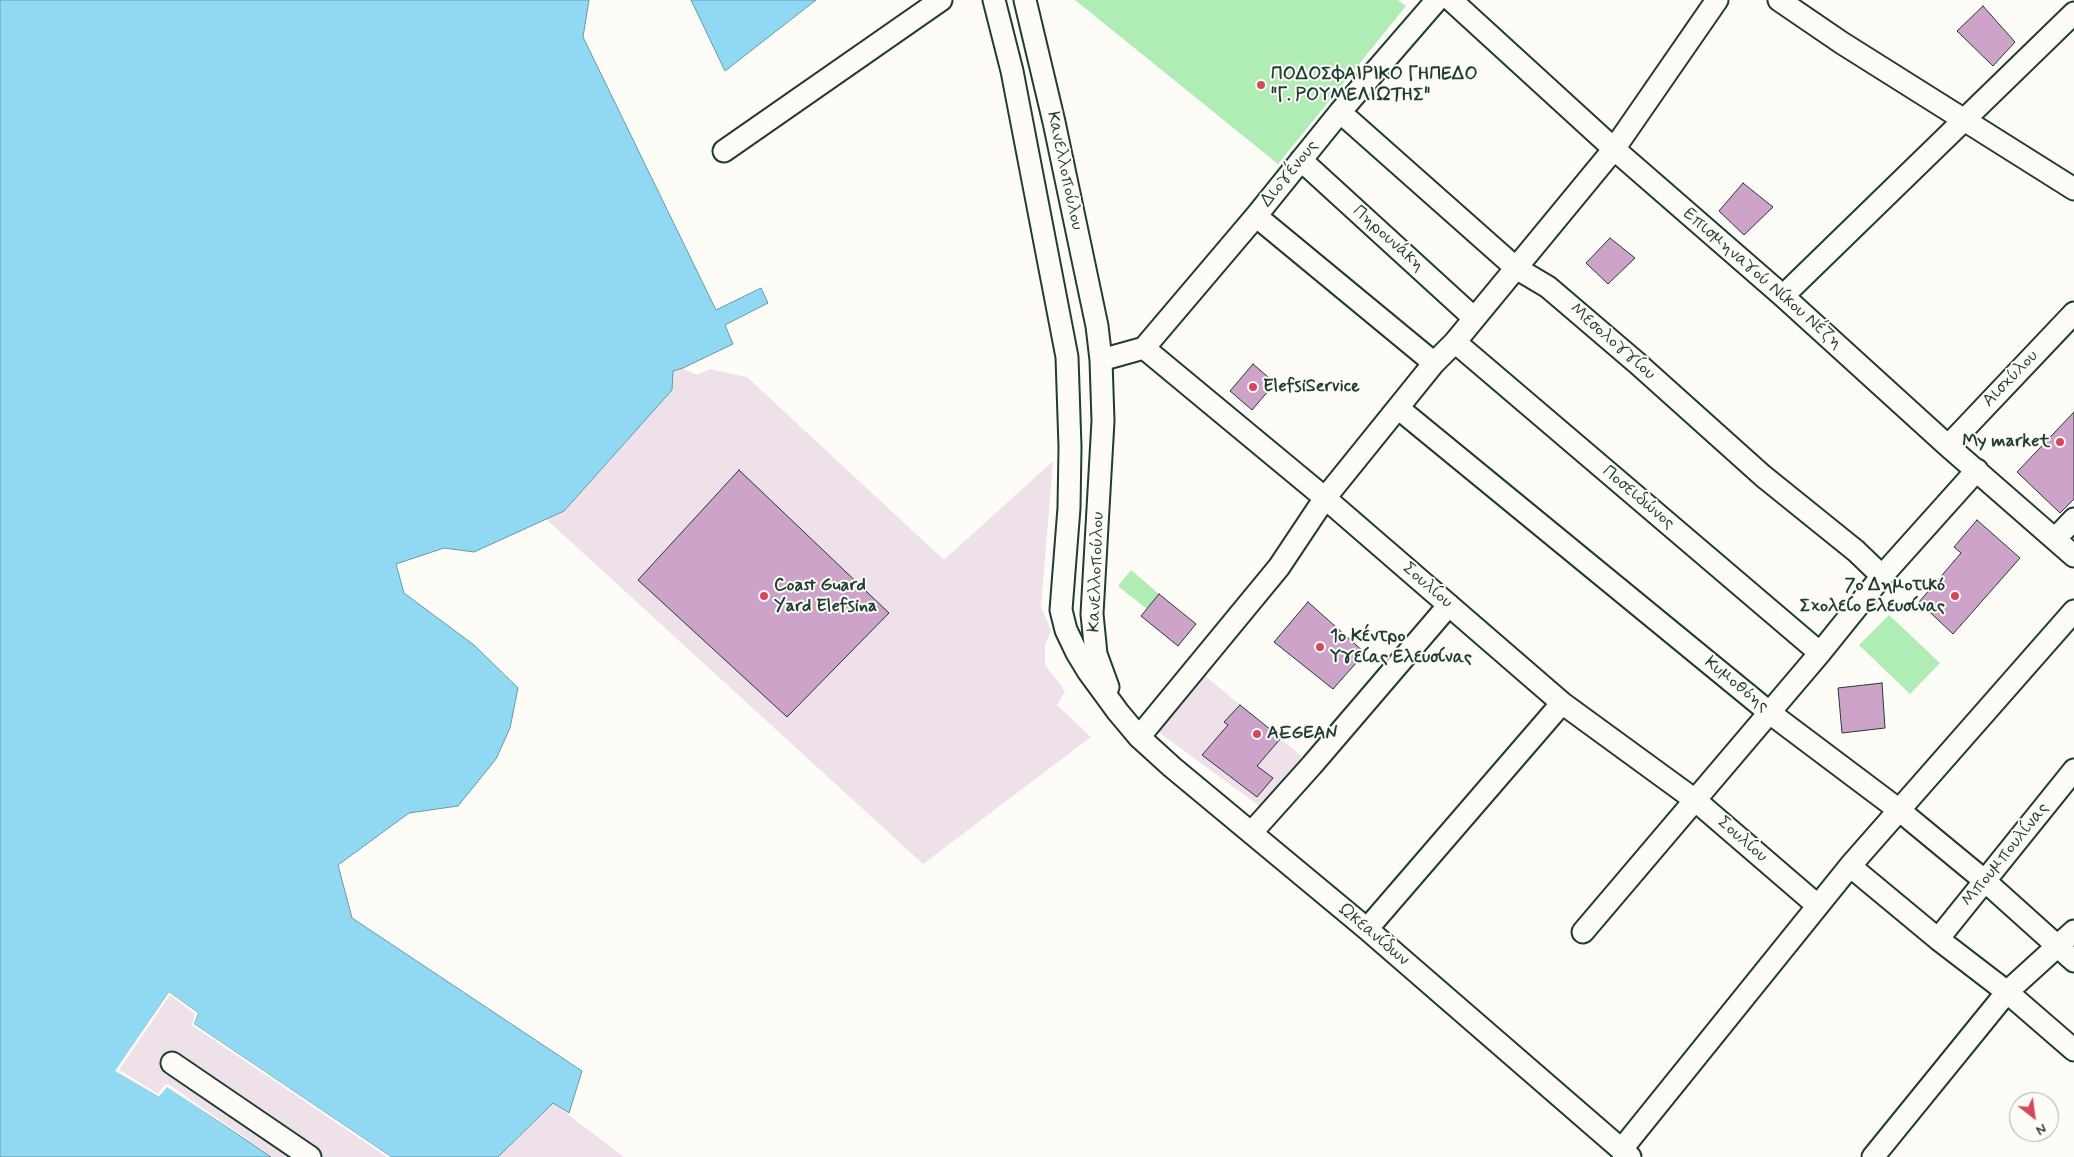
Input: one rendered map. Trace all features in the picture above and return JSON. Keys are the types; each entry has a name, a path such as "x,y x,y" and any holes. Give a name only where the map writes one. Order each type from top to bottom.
{"street":[{"path":"724,151 941,0"},
{"name":"Κανελλοπούλου","path":"994,0 1012,71 1067,357 1070,447 1069,508 1062,610 1066,630 1077,653 1118,712"},
{"name":"Κανελλοπούλου","path":"1026,0 1056,131 1096,326 1101,360 1102,430 1093,631 1102,672 1118,712"},
{"name":"Διογένους","path":"1144,348 1256,216 1340,112 1437,0"},
{"name":"Επισμηναγού Νίκου Νέζη","path":"1451,0 1614,149 1783,296 1948,446 2074,556"},
{"path":"1139,736 1279,567 1325,498 1434,363 1455,342 1614,149 1717,0"},
{"path":"1779,0 1842,43 2074,189"},
{"path":"1783,296 2074,13"},
{"name":"Μεσολογγίου","path":"1340,112 1516,268 1548,287 1637,363 1763,476 1856,551 1882,576"},
{"name":"Πηρουνάκη","path":"1301,160 1474,318"},
{"path":"1256,216 1434,363"},
{"name":"Αισχύλου","path":"1948,446 2074,313"},
{"name":"Ποσειδώνος","path":"1455,342 1820,653"},
{"path":"1101,360 1144,348"},
{"name":"Σουλίου","path":"1144,348 1325,498 1562,703 1695,800 1817,906"},
{"name":"Κυμοθόης","path":"1398,408 1770,713 1898,810 1985,881 2074,961"},
{"path":"1583,932 1770,713 1882,576 1977,470"},
{"path":"2055,539 2074,520"},
{"path":"1252,832 1312,765 1448,605"},
{"path":"1625,1153 1850,866 2074,611"},
{"path":"1367,929 1562,703"},
{"name":"Ωκεανίδων","path":"1118,712 1139,736 1172,767 1367,929 1625,1153"},
{"name":"Μπουμπουλίνας","path":"1938,939 2074,770"},
{"path":"1850,866 1938,939 2007,992 2074,1050"},
{"path":"1873,1157 2007,992 2074,931"},
{"path":"172,1063 310,1157"}],"shaded area":[{"name":"Coast Guard Yard Elefsina","path":"682,368 697,375 710,369 747,377 944,560 1053,461 1041,607 1051,630 1045,646 1045,665 1065,691 1057,705 1091,737 923,864 546,519 564,511 673,371"},
{"path":"1204,675 1312,765 1269,813 1157,731"},
{"path":"169,992 391,1157 244,1157 115,1071"},
{"path":"553,1103 624,1157 498,1157"}],"green space":[{"name":"ΠΟΔΟΣΦΑΙΡΙΚΟ ΓΗΠΕΔΟ \"Γ. ΡΟΥΜΕΛΙΩΤΗΣ\"","path":"1075,0 1398,0 1406,6 1278,164"},
{"path":"1131,570 1159,594 1147,609 1118,586"},
{"path":"1889,615 1940,663 1910,694 1859,645"}],"water":[{"path":"0,0 589,0 583,37 716,310 761,288 768,303 725,325 733,344 673,371 672,390 564,511 474,552 444,548 396,564 404,593 474,645 518,688 510,728 496,759 458,806 409,813 338,865 352,918 582,1071 569,1113 553,1103 498,1157 391,1157 194,1024 198,1013 169,992 116,1071 159,1097 167,1086 271,1157 0,1157"},
{"path":"691,0 816,0 725,71"}],"pier":[{"path":"169,992 198,1013 194,1024 391,1157 387,1157 193,1026 195,1014 170,995 119,1070 158,1094 168,1084 273,1157 167,1087 159,1097 115,1071"}],"building":[{"path":"1983,6 2015,42 1993,66 1957,31"},
{"path":"1743,183 1773,207 1744,235 1719,211"},
{"path":"1610,238 1635,258 1608,284 1586,263"},
{"name":"ElefsiService","path":"1253,364 1275,383 1252,410 1230,391"},
{"name":"My market","path":"2074,412 2074,499 2060,513 2017,472"},
{"name":"Coast Guard Yard Elefsina","path":"739,470 889,613 787,717 638,580"},
{"path":"1977,520 2020,558 1953,634 1919,602 1961,553 1954,547"},
{"path":"1159,594 1196,624 1178,646 1141,616"},
{"name":"1ο Κέντρο Υγείας Ελευσίνας","path":"1308,602 1365,653 1333,689 1274,642"},
{"path":"1882,683 1885,728 1842,733 1838,688"},
{"name":"AEGEAN","path":"1240,705 1281,738 1257,766 1273,778 1257,797 1202,755 1228,725 1224,722"}],"place":[{"name":"ΠΟΔΟΣΦΑΙΡΙΚΟ ΓΗΠΕΔΟ \"Γ. ΡΟΥΜΕΛΙΩΤΗΣ\"","path":"1261,85"},
{"name":"ElefsiService","path":"1253,387"},
{"name":"My market","path":"2060,442"},
{"name":"Coast Guard Yard Elefsina","path":"764,596"},
{"name":"7ο Δημοτικό Σχολείο Ελευσίνας","path":"1955,596"},
{"name":"1ο Κέντρο Υγείας Ελευσίνας","path":"1320,647"},
{"name":"AEGEAN","path":"1257,734"}]}
